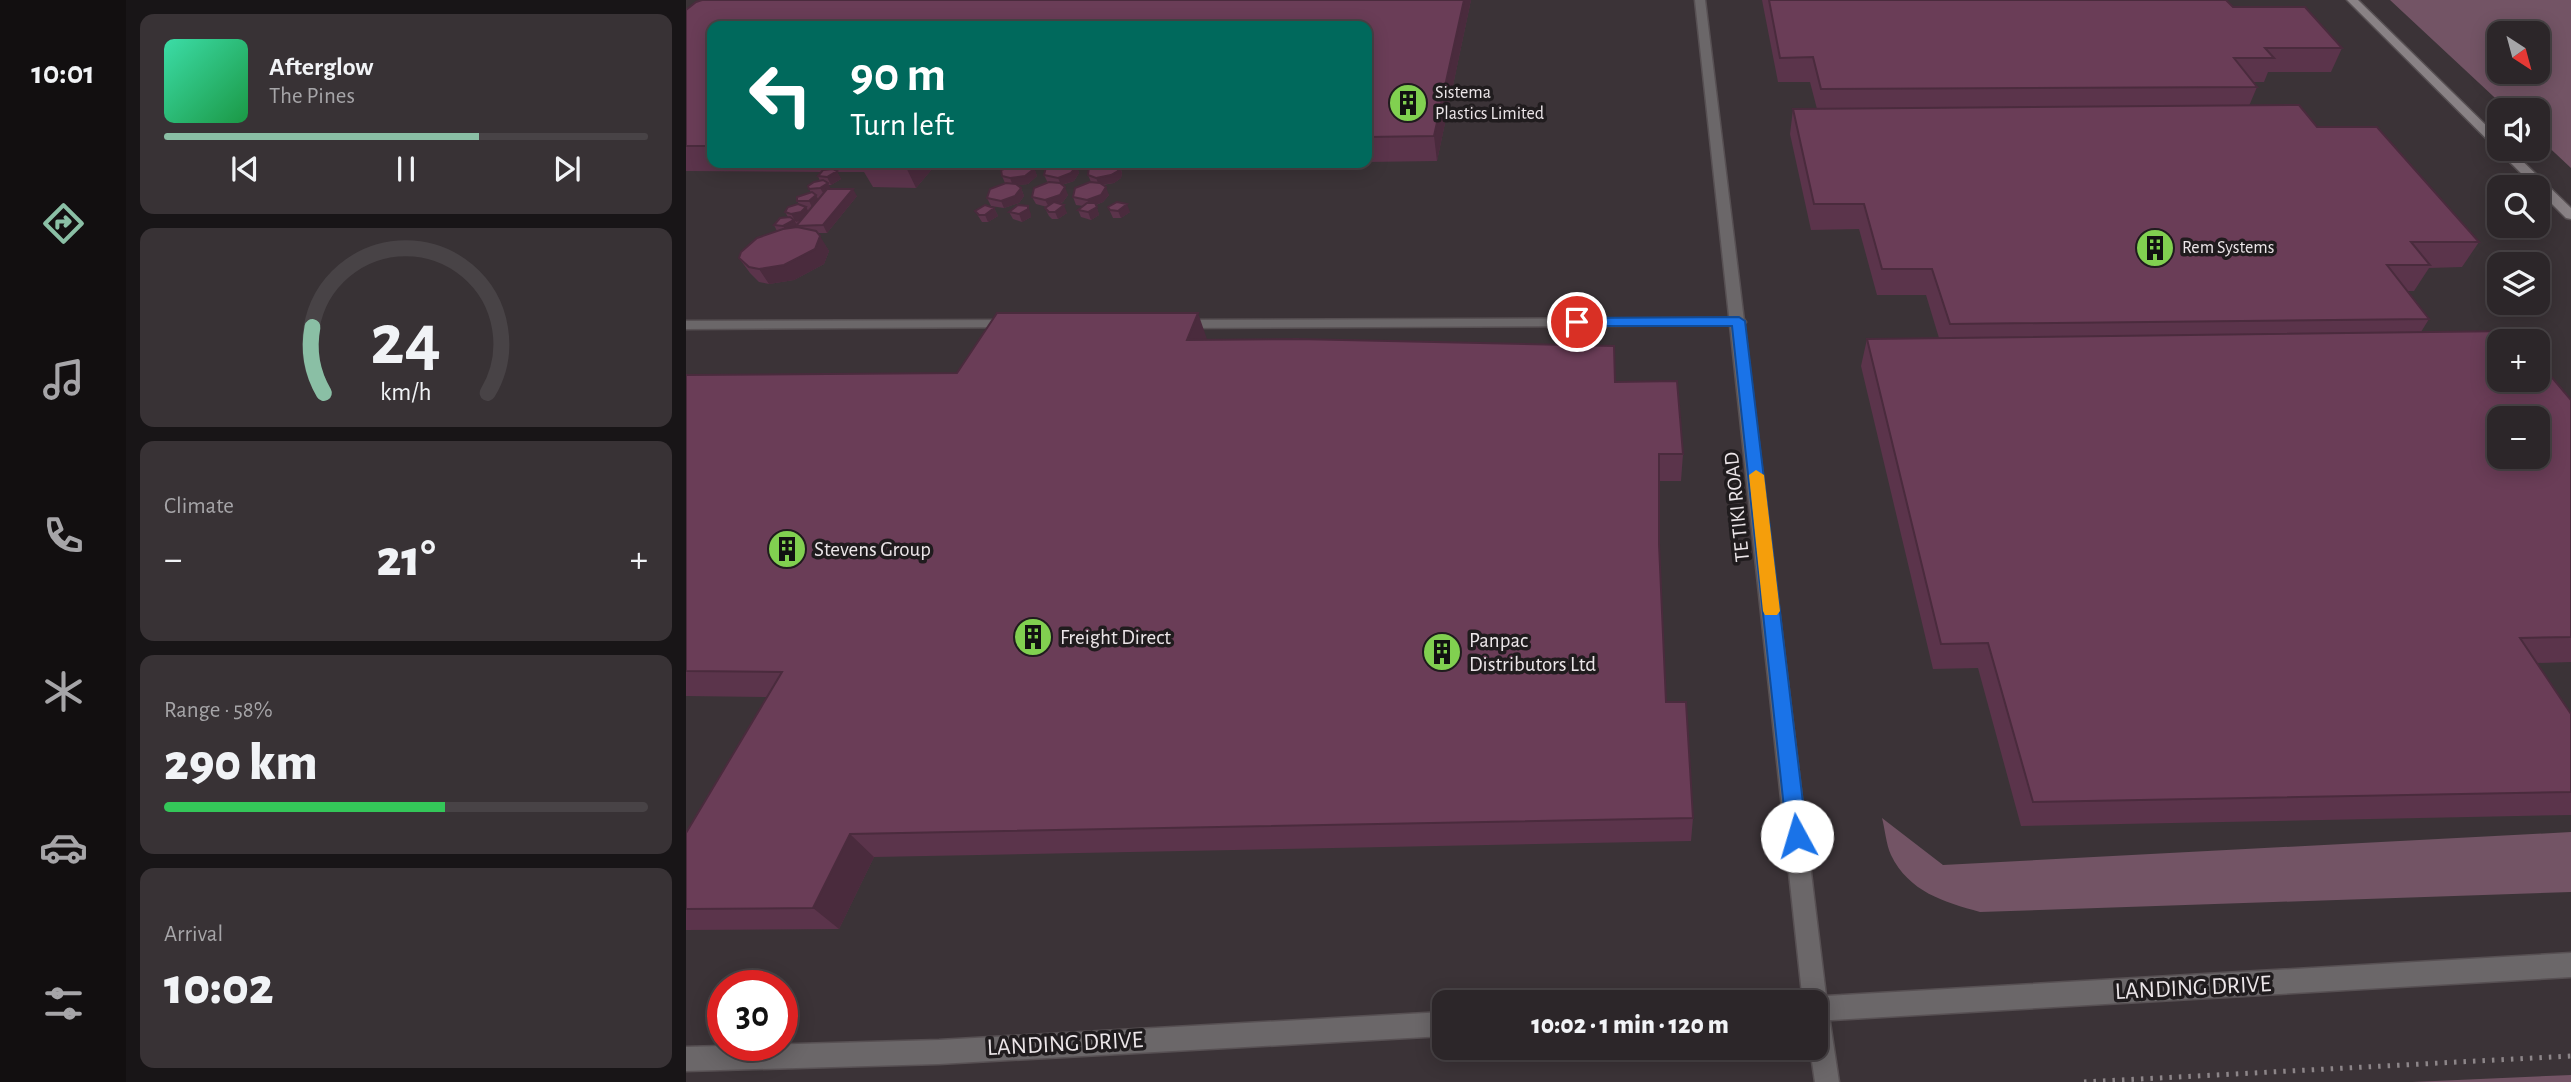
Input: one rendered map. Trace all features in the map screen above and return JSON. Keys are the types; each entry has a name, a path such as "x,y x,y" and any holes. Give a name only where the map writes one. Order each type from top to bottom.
{"street":[{"name":"TE TIKI ROAD","path":"1700,0 1739,321 1813,990"},
{"path":"2351,0 2487,133"},
{"path":"2515,161 2571,215"},
{"path":"1159,324 1739,321"},
{"path":"686,325 1020,324"},
{"name":"LANDING DRIVE","path":"1828,1008 2571,965"},
{"name":"LANDING DRIVE","path":"686,1059 939,1052 1432,1025"},
{"name":"TE TIKI ROAD","path":"1823,1060 1827,1082"}],"path":[{"path":"2084,1082 2571,1056"}],"shaded area":[{"path":"2390,0 2571,0 2571,168 2550,148 2550,98 2495,98"},
{"path":"1882,818 1943,865 2571,832 2571,892 1980,912 1929,894 1907,878 1891,855"},
{"path":"2571,1075 2571,1082 2412,1082"}],"building":[{"name":"Sistema Plastics Limited","path":"1464,0 1434,136 1372,137 1372,21 707,21 707,146 686,146 686,10 696,2"},
{"path":"1769,0 2226,0 2233,7 2305,7 2342,48 2265,48 2274,58 2234,58 2257,87 1821,89 1813,57 1780,58"},
{"name":"Rem Systems","path":"2299,105 2317,127 2377,127 2479,242 2411,242 2430,265 2387,265 2429,319 1950,324 1932,269 1882,269 1864,204 1814,204 1793,109"},
{"path":"1046,168 1075,168 1071,173 1058,178 1044,175"},
{"path":"1089,168 1119,168 1111,175 1096,178 1088,175"},
{"path":"1034,169 1025,176 1010,178 1002,176 1001,170"},
{"path":"823,170 837,171 827,177 818,176"},
{"path":"823,180 828,183 820,188 809,189 808,186 814,182"},
{"path":"1049,182 1060,183 1065,187 1060,195 1045,200 1032,197 1034,188"},
{"path":"1090,182 1106,187 1101,195 1087,200 1073,197 1075,188"},
{"path":"1006,183 1016,184 1021,188 1015,196 1001,201 987,198 990,189"},
{"path":"827,189 853,189 823,225 796,226"},
{"path":"812,192 816,195 809,201 797,201 797,197"},
{"path":"1054,202 1064,205 1055,212 1049,212 1045,208"},
{"path":"1117,202 1127,204 1118,211 1110,210 1108,207"},
{"path":"1087,203 1095,203 1097,207 1088,212 1078,210"},
{"path":"798,204 806,207 801,212 785,212 788,207"},
{"path":"985,205 994,208 985,215 979,215 975,211"},
{"path":"1018,205 1028,206 1028,209 1019,214 1009,212"},
{"path":"790,217 794,220 783,226 774,225 780,218"},
{"path":"797,227 816,231 820,236 815,249 784,265 759,269 749,267 739,258 741,252 757,238"},
{"path":"997,313 1198,313 1187,340 1297,339 1614,346 1615,382 1677,381 1683,454 1659,454 1659,544 1666,702 1686,702 1693,818 850,834 813,908 686,909 686,833 782,672 686,671 686,375 957,373"},
{"path":"2487,331 2487,392 2550,392 2550,375 2571,400 2571,637 2520,638 2571,714 2571,792 2033,802 1988,643 1941,644 1867,339"}],"slow traffic":[{"path":"1756,475 1771,611"}],"place":[{"name":"Sistema Plastics Limited","path":"1408,103"},
{"name":"Rem Systems","path":"2155,248"},
{"name":"Stevens Group","path":"787,549"},
{"name":"Freight Direct","path":"1033,637"},
{"name":"Panpac Distributors Ltd","path":"1442,652"}],"route":[{"path":"1577,322 1739,321 1797,836"}]}
